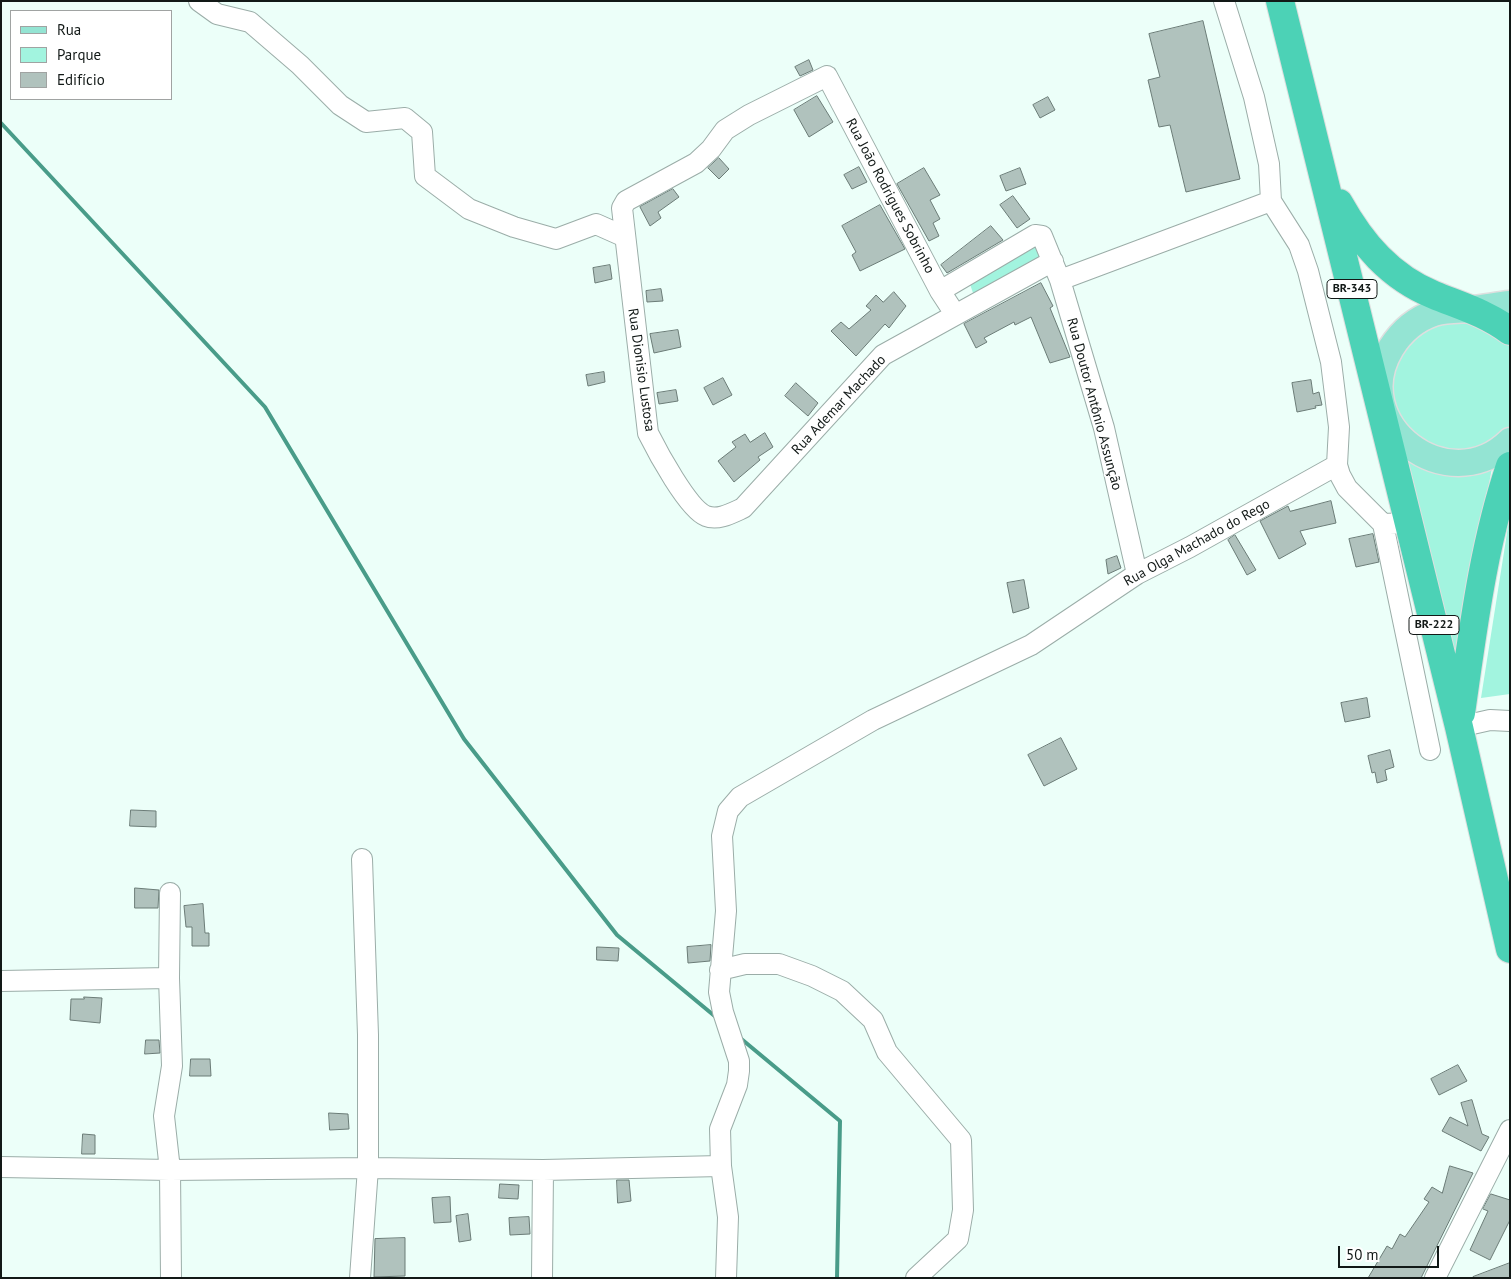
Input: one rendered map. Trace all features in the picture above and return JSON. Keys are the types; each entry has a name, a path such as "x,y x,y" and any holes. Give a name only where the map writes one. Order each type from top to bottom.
{"highway":[{"name":"BR-343","path":"1280,1 1379,401"},
{"path":"1325,178 1354,231 1378,259 1419,288 1474,309 1494,319 1510,331"},
{"name":"BR-222","path":"1379,401 1396,524 1460,727 1510,949"},
{"path":"1460,727 1475,609 1493,520 1510,467"}],"main road":[{"name":"BR-222","path":"1379,401 1380,378 1386,356 1398,338 1414,322 1434,313 1510,304"},
{"path":"1379,401 1398,435 1412,449 1429,458 1448,463 1468,462 1487,457 1510,441"}],"street":[{"path":"199,1 217,14 250,22 300,65 340,105 366,122 405,118 422,132 425,176 469,209 514,227 556,239 596,224 623,236"},
{"path":"1224,1 1254,98 1269,164 1271,201 1298,245 1308,270 1331,362 1339,427 1337,465 1347,488 1396,524 1430,750"},
{"name":"Rua João Rodrigues Sobrinho","path":"629,200 696,163 711,149 725,130 749,115 827,76 940,291 955,314"},
{"name":"Rua Dionisio Lustosa","path":"629,200 624,204 621,213 648,433 659,454 693,507 706,517 718,518 743,508"},
{"path":"1060,280 1271,201"},
{"name":"Rua Doutor Antônio Assunção","path":"940,291 1035,235 1042,236 1060,280 1104,428 1137,574"},
{"name":"Rua Ademar Machado","path":"743,508 883,355 1053,261"},
{"name":"Rua Olga Machado do Rego","path":"726,1278 728,1217 721,1166 720,1129 737,1085 739,1071 739,1061 723,1012 719,992 726,903 722,836 728,811 740,797 872,720 1031,645 1137,574 1190,547 1337,465"},
{"path":"1460,727 1490,720 1510,721"},
{"path":"360,1278 368,1168 368,1035 362,859"},
{"path":"170,893 169,978 172,1066 164,1116 170,1170 171,1278"},
{"path":"721,961 802,964 846,995 868,1005 896,1062 910,1080"},
{"path":"721,961 745,964 779,964 812,976 842,991 873,1020 887,1052 961,1140 963,1210 958,1239 916,1278"},
{"path":"1,981 169,978"},
{"path":"1435,1278 1510,1130"},
{"path":"1,1166 170,1170 368,1168 543,1170 721,1166"},
{"path":"542,1278 543,1170"}],"green space":[{"path":"1039,245 1046,260 974,296 970,284"},
{"path":"1463,317 1510,342 1510,428 1498,440 1456,454 1416,440 1392,404 1394,362 1420,329"},
{"path":"1405,453 1492,468 1454,670"},
{"path":"1510,514 1510,694 1481,698"}],"building":[{"path":"1203,21 1240,179 1186,192 1170,125 1159,127 1148,80 1160,77 1149,34"},
{"path":"809,60 813,70 800,76 795,67"},
{"path":"817,96 833,122 809,137 794,110"},
{"path":"1048,97 1055,110 1040,118 1033,105"},
{"path":"719,158 729,169 719,179 708,168"},
{"path":"859,167 867,182 852,189 844,175"},
{"path":"924,168 940,195 930,200 940,219 933,223 939,236 929,241 897,184"},
{"path":"1020,168 1026,184 1006,191 1000,176"},
{"path":"673,189 679,197 658,212 661,218 650,226 640,207"},
{"path":"1013,196 1030,219 1017,228 1000,205"},
{"path":"880,205 905,249 860,271 852,255 856,252 842,226"},
{"path":"991,226 1003,240 947,273 941,265"},
{"path":"610,265 612,279 595,283 593,268"},
{"path":"1041,283 1053,306 1050,308 1070,357 1050,363 1031,317 1015,325 1014,322 984,338 987,342 976,348 964,324"},
{"path":"661,289 663,301 647,302 646,291"},
{"path":"894,292 906,306 889,328 885,324 856,356 831,331 841,322 849,329 871,310 866,306 876,295 883,302"},
{"path":"678,330 681,347 654,353 650,334"},
{"path":"604,372 605,382 588,386 586,375"},
{"path":"723,378 732,395 713,405 704,388"},
{"path":"1311,380 1313,394 1319,392 1322,405 1297,412 1292,383"},
{"path":"796,383 818,403 808,416 785,396"},
{"path":"676,390 678,401 659,404 657,393"},
{"path":"765,433 773,447 758,457 760,460 734,482 718,461 736,447 732,442 745,434 750,442"},
{"path":"1331,501 1336,523 1300,531 1306,544 1279,559 1260,521 1288,506 1290,511"},
{"path":"1373,534 1379,562 1356,567 1349,539"},
{"path":"1235,535 1256,570 1247,575 1228,540"},
{"path":"1117,556 1121,568 1108,574 1106,560"},
{"path":"1024,580 1029,608 1013,613 1007,583"},
{"path":"1367,698 1370,717 1345,722 1341,703"},
{"path":"1061,738 1077,769 1044,786 1028,755"},
{"path":"1390,750 1394,767 1385,770 1387,780 1377,783 1375,772 1372,773 1368,756"},
{"path":"131,810 156,811 156,827 130,826"},
{"path":"135,888 159,890 158,908 135,908"},
{"path":"203,904 205,933 209,933 209,946 192,946 192,927 186,927 184,906"},
{"path":"711,945 710,961 688,963 687,947"},
{"path":"597,947 619,948 618,961 597,960"},
{"path":"84,997 102,998 100,1023 70,1020 71,999 84,999"},
{"path":"146,1040 159,1040 160,1053 145,1054"},
{"path":"191,1059 210,1059 211,1076 190,1076"},
{"path":"1458,1065 1467,1081 1439,1095 1431,1079"},
{"path":"1472,1100 1482,1134 1489,1137 1481,1151 1442,1131 1450,1117 1468,1126 1461,1103"},
{"path":"329,1113 348,1114 349,1129 330,1130"},
{"path":"83,1134 95,1135 95,1154 82,1154"},
{"path":"1450,1166 1473,1173 1421,1278 1368,1278 1387,1246 1392,1249 1400,1234 1405,1237 1429,1202 1424,1199 1432,1187 1442,1193"},
{"path":"617,1180 629,1180 631,1201 618,1203"},
{"path":"500,1184 519,1185 518,1199 499,1198"},
{"path":"1491,1194 1510,1200 1510,1220 1490,1260 1470,1250 1488,1211 1483,1209"},
{"path":"450,1197 451,1222 434,1223 432,1198"},
{"path":"468,1214 471,1240 459,1242 456,1216"},
{"path":"529,1217 530,1234 510,1235 509,1218"},
{"path":"405,1238 405,1276 374,1277 375,1239"},
{"path":"1510,1263 1510,1278 1473,1278 1473,1277"}],"waterway":[{"path":"1,123 265,407 464,739 617,935 717,1018"},
{"path":"739,1037 840,1121 837,1278"}]}
